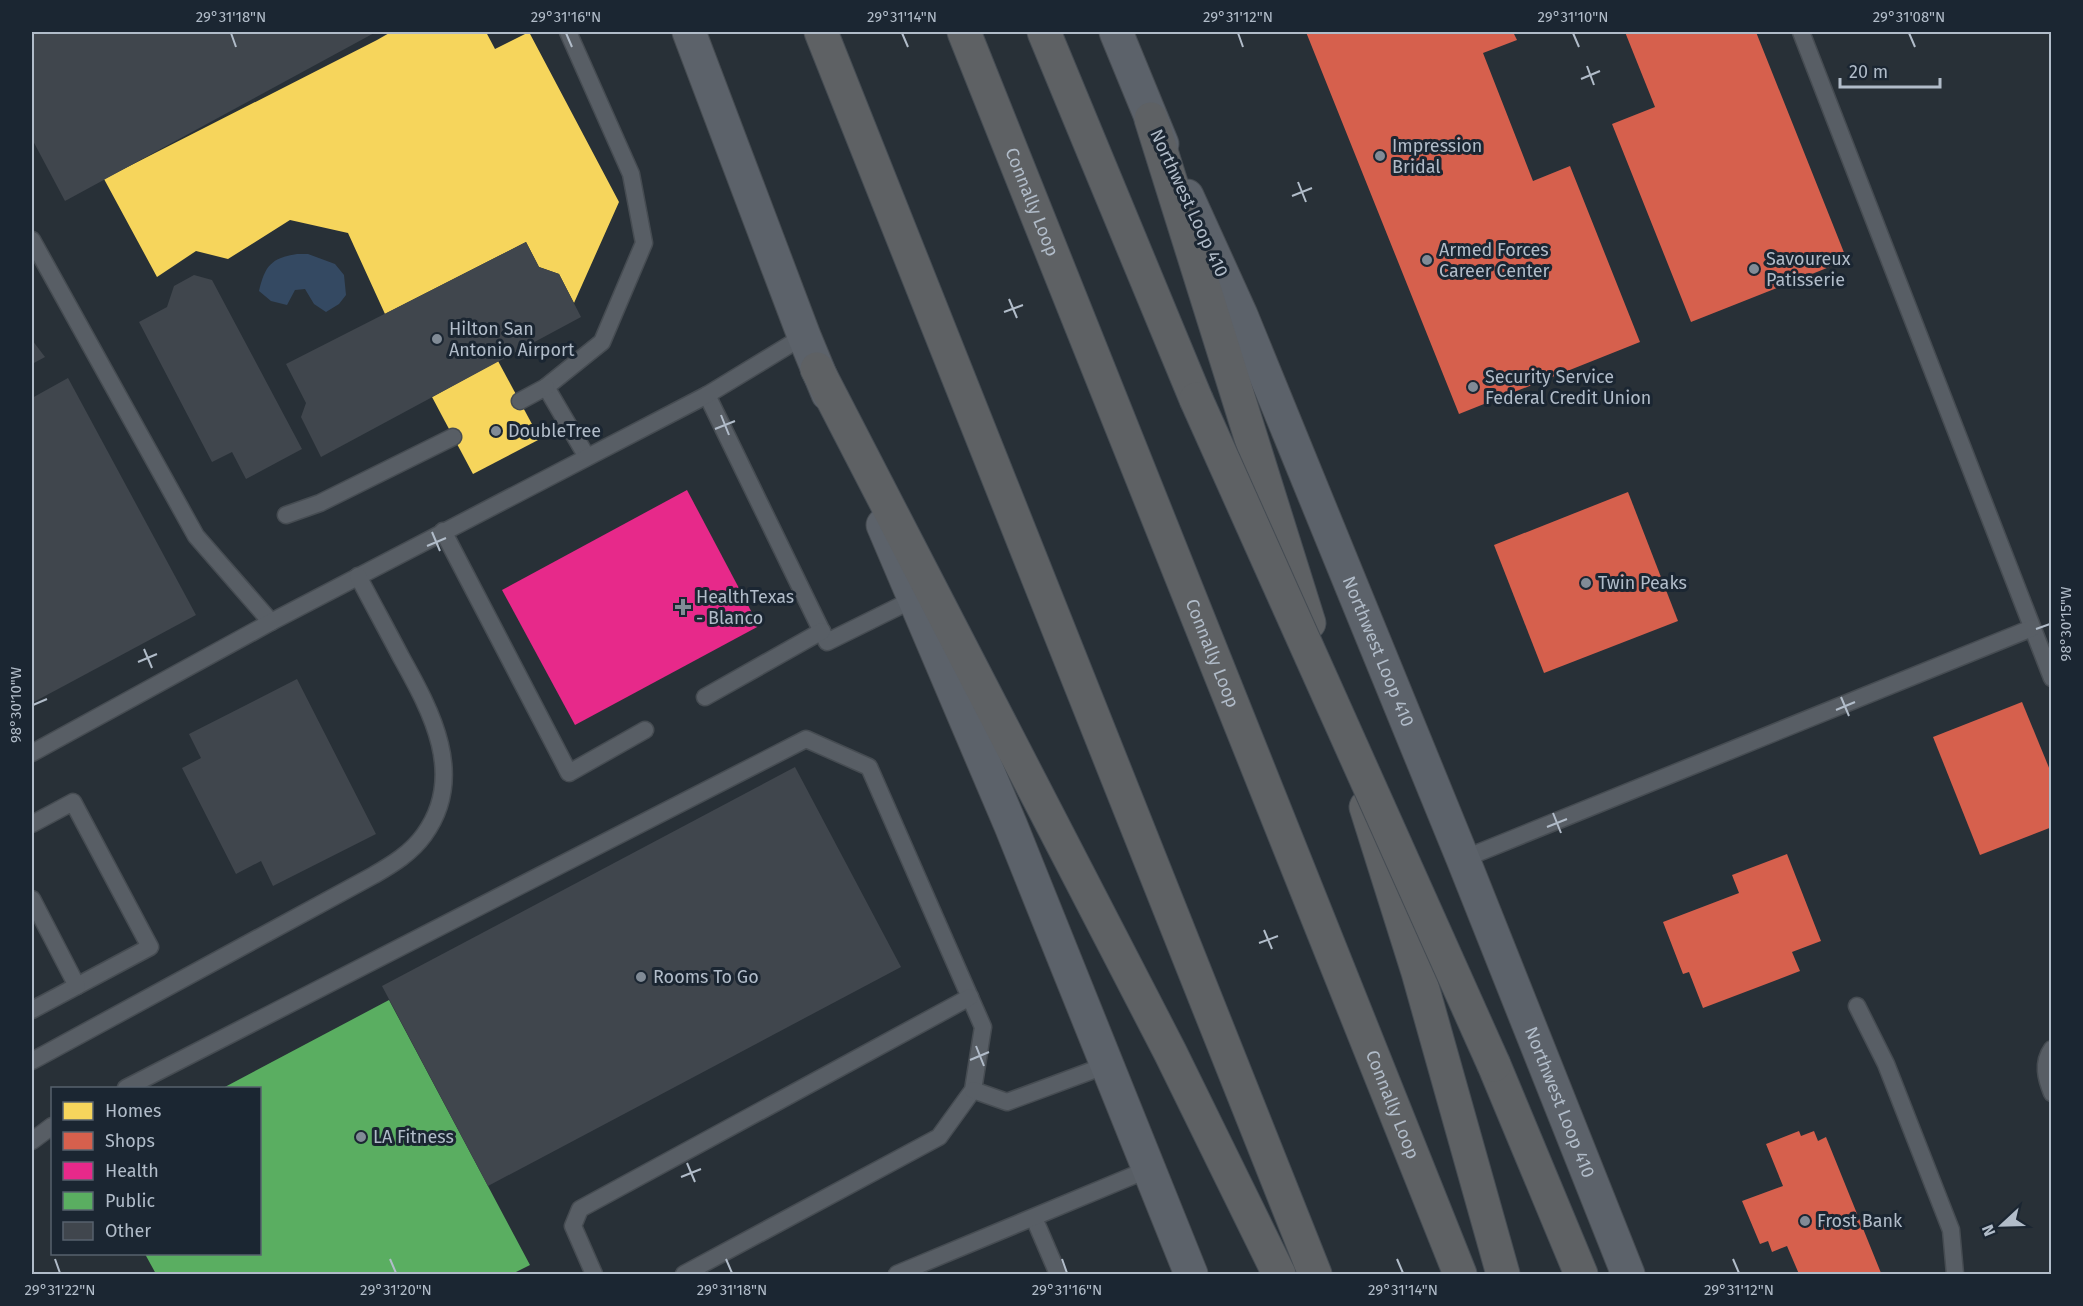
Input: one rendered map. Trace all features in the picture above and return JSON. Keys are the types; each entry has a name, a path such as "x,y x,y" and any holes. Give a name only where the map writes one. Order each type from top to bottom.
{"highway":[{"path":"820,32 1315,1275"},
{"name":"Connally Loop","path":"964,32 1460,1275"},
{"path":"1044,32 1196,399 1494,1065 1581,1275"},
{"path":"1151,119 1418,972 1503,1275"},
{"path":"817,369 1170,1052 1279,1275"}],"main road":[{"path":"675,32 743,171"},
{"path":"689,32 817,369 1011,826 1191,1275"},
{"name":"Northwest Loop 410","path":"1116,32 1151,119 1241,315 1463,859 1628,1275"}],"lane":[{"path":"520,401 546,387 602,342 644,243 631,174 568,32"},
{"path":"1800,32 2052,678"},
{"path":"32,240 196,536 271,622"},
{"path":"32,753 271,622 707,395 804,336"},
{"path":"546,387 588,457"},
{"path":"707,395 827,642 914,599"},
{"path":"286,515 320,503 453,437"},
{"path":"443,531 569,773 645,730"},
{"path":"32,1061 375,875 404,856 424,835 436,813 443,784 443,755 434,720 358,576"},
{"path":"1463,859 2032,628"},
{"path":"705,697 822,631"},
{"path":"130,1087 806,739 868,767 983,1027 973,1090 939,1137 684,1275"},
{"path":"32,824 73,802 150,947 32,1010"},
{"path":"32,899 77,986"},
{"path":"594,1275 573,1226 580,1209 970,997"},
{"path":"1857,1006 1886,1064 1950,1230 1955,1275"},
{"path":"2052,1049 2048,1054 2045,1068 2052,1094"},
{"path":"973,1090 1007,1102 1107,1065"},
{"path":"32,1141 51,1127"},
{"path":"897,1275 1149,1169"},
{"path":"1034,1218 1058,1275"}],"water":[{"path":"308,254 335,264 344,275 346,295 339,304 326,312 314,304 305,289 295,290 287,305 271,301 259,291 270,265 281,258"}],"building: Homes":[{"path":"391,32 486,32 495,49 529,32 619,202 574,303 559,274 539,267 526,242 385,314 348,233 290,220 228,259 196,251 157,277 104,179"},
{"path":"498,361 540,439 473,474 432,397"}],"building: Shops":[{"path":"1306,32 1513,32 1517,40 1483,53 1533,181 1570,166 1640,342 1459,414"},
{"path":"1625,32 1756,32 1847,260 1691,322 1612,124 1655,107"},
{"name":"Twin Peaks","path":"1628,492 1678,621 1544,673 1494,545"},
{"path":"2022,702 2052,775 2052,827 1980,855 1933,737"},
{"path":"1787,854 1821,941 1792,952 1800,971 1703,1008 1689,972 1683,974 1663,922 1739,893 1732,875"},
{"name":"Frost Bank","path":"1799,1131 1801,1136 1814,1131 1818,1141 1826,1137 1881,1273 1799,1274 1787,1246 1772,1252 1768,1241 1760,1244 1742,1201 1783,1186 1766,1144"}],"building: Health":[{"path":"687,490 759,626 575,725 502,590"}],"building: Public":[{"name":"LA Fitness","path":"389,1000 530,1265 512,1274 156,1274 146,1255 261,1255 261,1087 225,1087"}],"building: Other":[{"path":"32,32 376,32 65,201 32,139"},
{"name":"Hilton San Antonio Airport","path":"526,242 539,267 559,274 581,317 321,457 301,417 306,403 286,364"},
{"path":"194,275 212,280 302,449 246,479 232,452 212,462 139,322 167,307 174,286"},
{"path":"32,340 45,357 32,364"},
{"path":"68,378 196,615 32,703 32,398"},
{"path":"297,679 376,834 273,886 261,861 236,874 182,768 201,758 189,734"},
{"name":"Rooms To Go","path":"795,767 901,967 488,1186 382,986"}],"place":[{"name":"Impression Bridal","path":"1380,156"},
{"name":"Armed Forces Career Center","path":"1427,260"},
{"name":"Savoureux Patisserie","path":"1754,269"},
{"name":"Hilton San Antonio Airport","path":"437,339"},
{"name":"Security Service Federal Credit Union","path":"1473,387"},
{"name":"DoubleTree","path":"496,431"},
{"name":"Twin Peaks","path":"1586,583"},
{"name":"HealthTexas - Blanco","path":"683,607"},
{"name":"Rooms To Go","path":"641,977"},
{"name":"LA Fitness","path":"361,1137"},
{"name":"Frost Bank","path":"1805,1221"}]}
